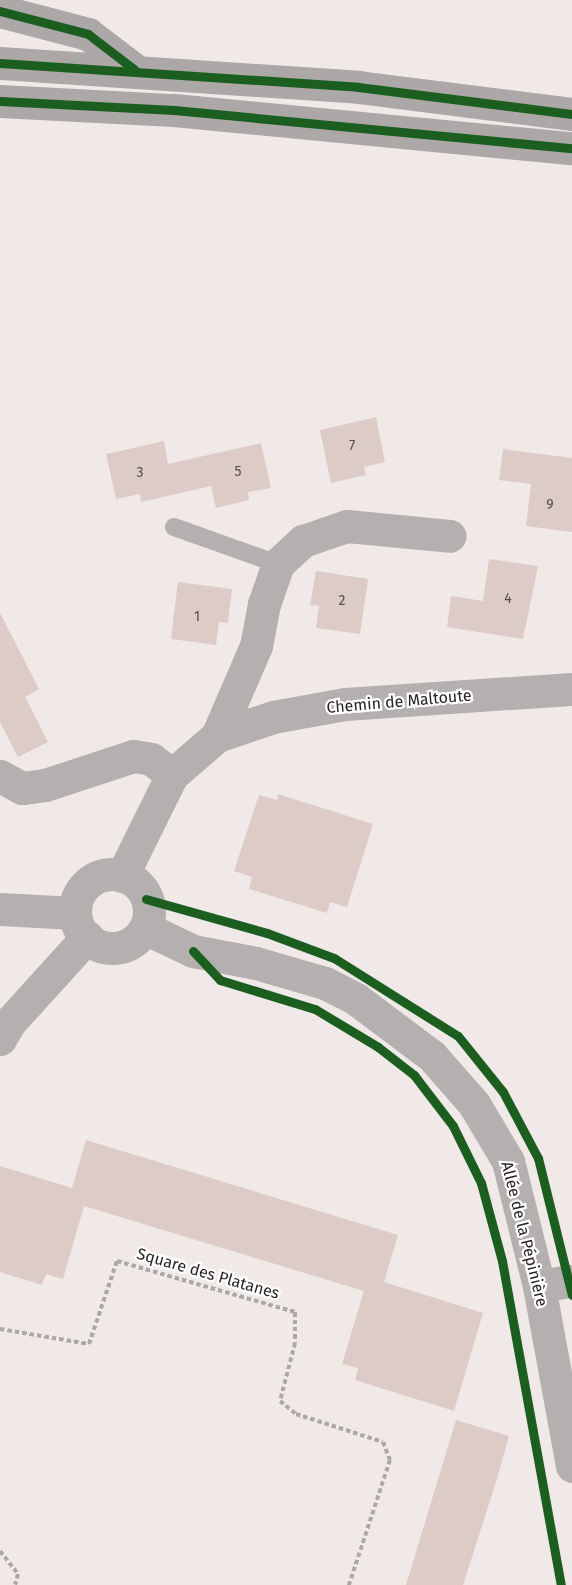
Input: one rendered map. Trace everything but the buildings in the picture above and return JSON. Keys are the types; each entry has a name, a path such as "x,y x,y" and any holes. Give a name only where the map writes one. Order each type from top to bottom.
{"main road":[{"path":"0,11 88,34 135,70"},
{"path":"0,63 135,70 357,87 572,114"},
{"path":"0,101 174,111 572,148"}],"street":[{"path":"218,736 256,646 264,604 278,564 303,541 347,526 450,536"},
{"name":"Chemin de Maltoute","path":"122,876 172,775 218,736 273,717 345,704 572,689"},
{"path":"0,776 22,788 45,785 133,756 151,759 172,775"},
{"path":"0,909 81,925 103,947 115,948 127,945 145,928 146,899 133,881 122,876 99,876 88,882 80,891 81,925 0,1039"},
{"name":"Allée de la Pépinière","path":"145,928 194,951 256,963 325,983 356,999 432,1056 474,1104 508,1161 539,1286 572,1466"},
{"path":"539,1286 572,1281"}],"lane":[{"path":"174,527 278,564"}],"path":[{"path":"0,1551 18,1574 15,1585"}],"cycle path":[{"path":"0,11 88,34 135,70"},
{"path":"0,63 358,87 572,114"},
{"path":"0,101 174,110 572,148"},
{"path":"146,899 267,933 334,958 458,1036 503,1092 538,1158 572,1295"},
{"path":"193,951 220,980 315,1009 378,1047 414,1075 453,1126 481,1183 502,1261 561,1585"}]}
